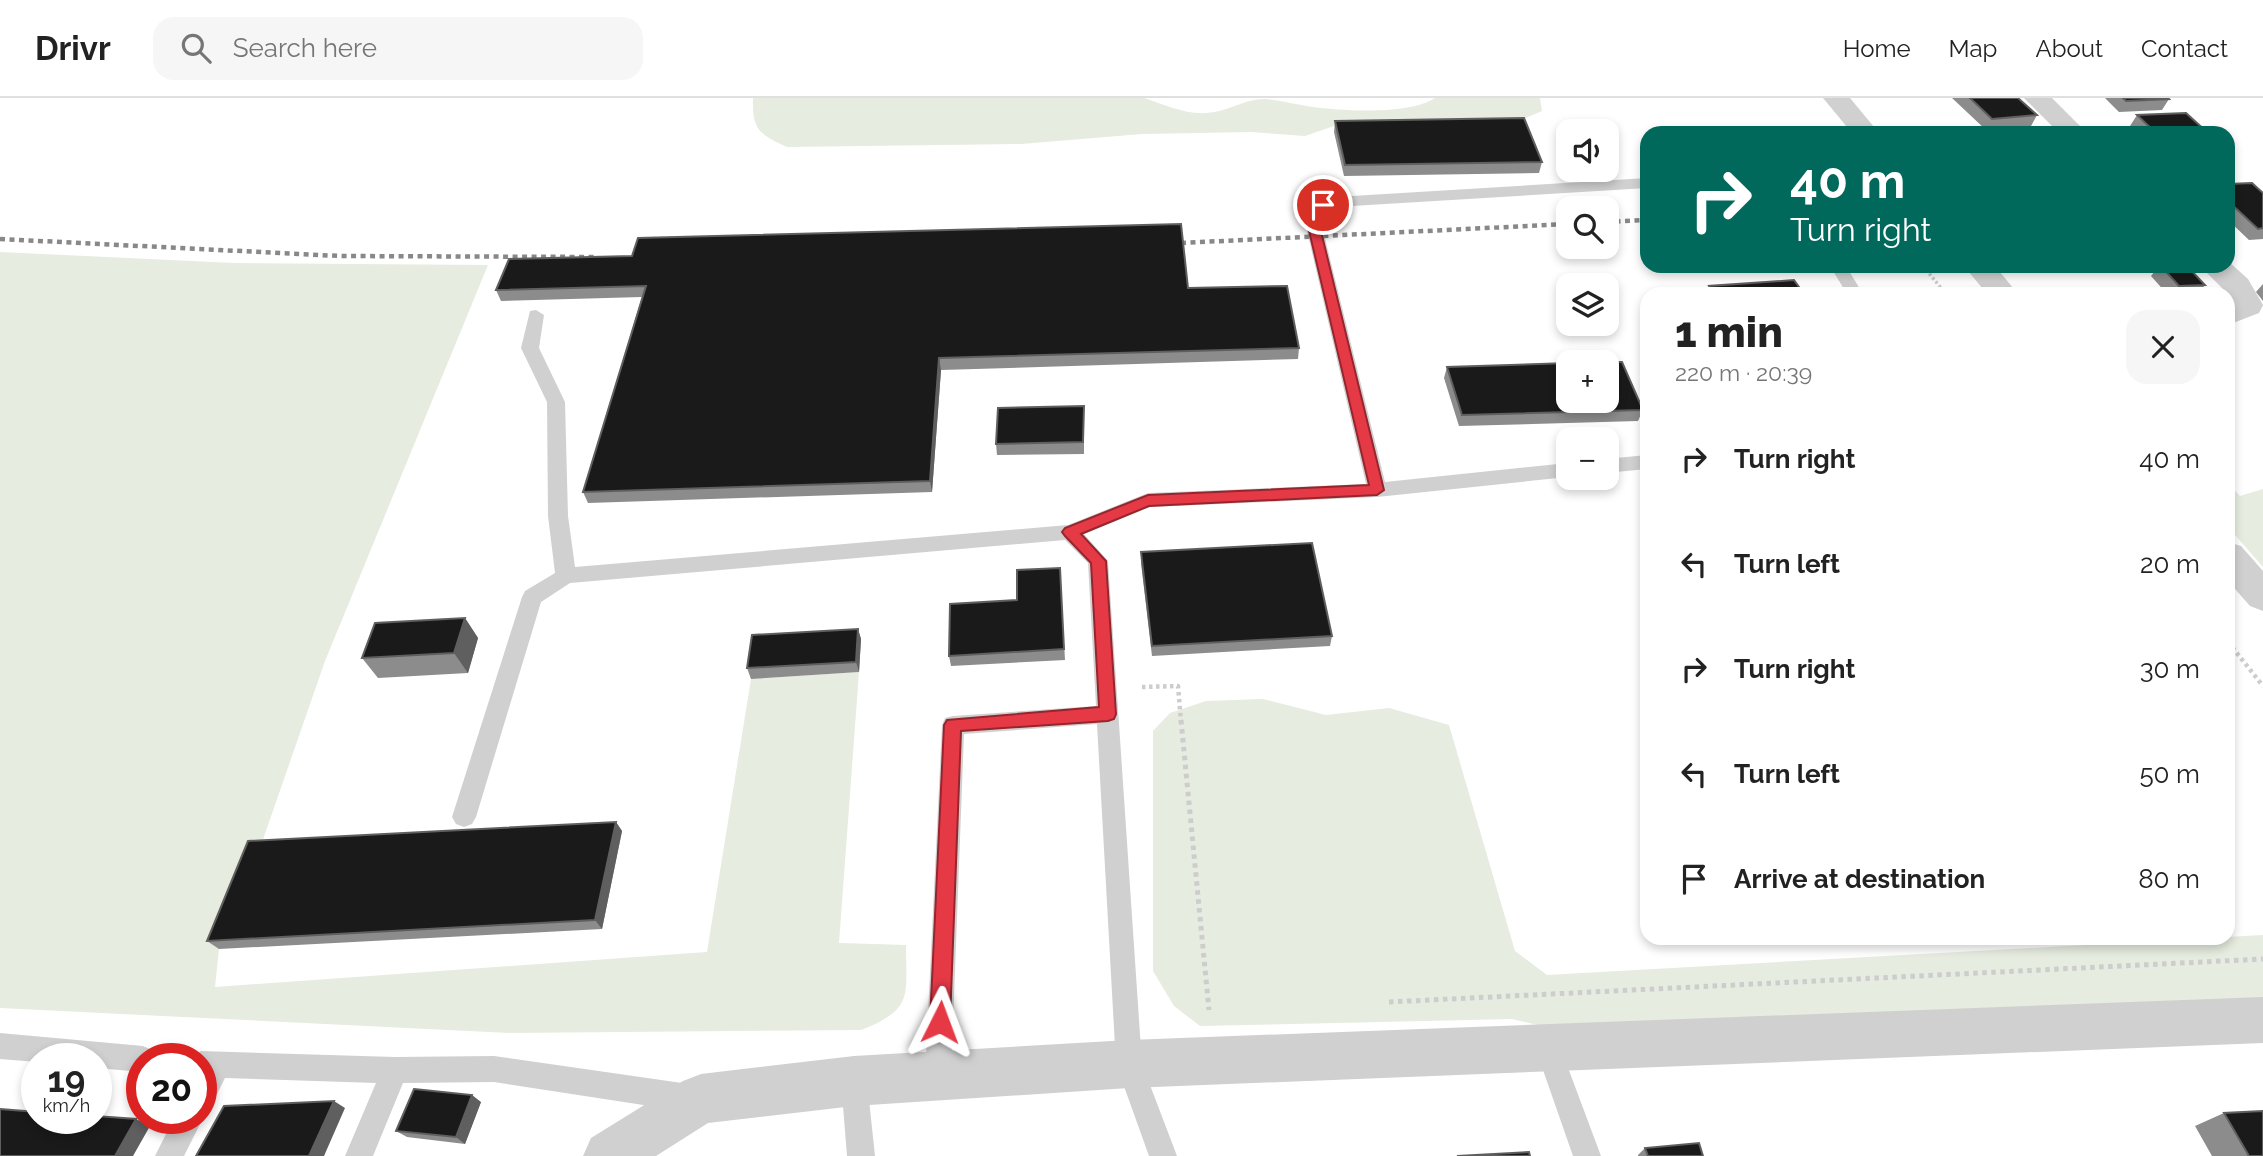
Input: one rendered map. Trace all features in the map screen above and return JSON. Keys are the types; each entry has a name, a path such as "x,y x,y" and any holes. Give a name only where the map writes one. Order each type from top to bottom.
{"street":[{"path":"1836,98 1860,126"},
{"path":"2037,98 2067,126"},
{"path":"1985,273 1997,287"},
{"path":"2223,273 2237,286 2248,306 2235,312"},
{"path":"2235,563 2263,596"},
{"path":"609,1156 701,1100 854,1081 1129,1064 1549,1050 2263,1020"}],"lane":[{"path":"1377,490 1312,218 1323,205 1640,183"},
{"path":"536,316 530,348 556,402 558,516 566,576"},
{"path":"1619,465 1640,463"},
{"path":"464,817 533,597 566,576 1070,532 1148,500 1377,490 1556,471"},
{"path":"1070,532 1098,561 1129,1064 1163,1156"},
{"path":"938,1076 953,725 1108,714"},
{"path":"0,1046 126,1057"},
{"path":"1549,1050 1587,1156"},
{"path":"217,1064 395,1070 494,1069 701,1100"},
{"path":"359,1156 395,1070"},
{"path":"854,1081 861,1156"},
{"path":"169,1156 181,1134"}],"path":[{"path":"1929,273 1940,287"},
{"path":"2235,651 2263,686"},
{"path":"1106,688 1178,687 1208,1010 1222,1010"},
{"path":"1374,1002 2263,959"}],"shaded area":[{"path":"753,98 1144,98 1199,113 1214,112 1264,99 1326,108 1376,110 1410,107 1435,98 1540,98 1542,111 1518,121 1346,122 1305,136 1251,132 1142,134 1021,144 787,147 759,130 754,117"},
{"path":"0,252 234,263 488,265 325,661 259,851 219,949 215,987 707,952 751,679 859,672 839,943 906,945 906,989 899,1007 890,1015 861,1030 509,1033 0,1008"},
{"path":"2263,489 2263,567 2235,535 2235,491 2240,496"},
{"path":"1263,699 1326,715 1389,708 1449,725 1515,951 1547,975 2084,945 2235,945 2235,937 2263,935 2263,1007 1567,1032 1512,1019 1200,1026 1174,1006 1153,971 1153,731 1170,713 1206,701"}],"building":[{"path":"1970,98 2018,98 2037,115 1992,119"},
{"path":"2123,98 2168,98 2169,99 2126,101"},
{"path":"2186,113 2200,126 2149,126 2137,115"},
{"path":"1524,118 1542,162 1345,165 1335,121"},
{"path":"2252,183 2263,193 2263,228 2258,229 2235,208 2235,184"},
{"path":"1181,224 1188,288 1287,286 1299,348 939,358 930,481 583,492 646,286 496,290 509,259 632,256 638,238"},
{"path":"2167,273 2194,273 2205,285 2179,286"},
{"path":"1794,280 1799,287 1710,287"},
{"path":"1619,362 1622,362 1640,403 1640,410 1619,411"},
{"path":"1556,363 1556,412 1462,415 1447,367"},
{"path":"1084,406 1083,442 996,444 998,408"},
{"path":"1312,543 1332,636 1152,646 1141,552"},
{"path":"1060,568 1064,649 949,656 950,604 1017,600 1017,570"},
{"path":"465,618 454,653 362,658 375,623"},
{"path":"858,629 856,662 747,668 752,635"},
{"path":"616,822 595,920 207,941 248,841"},
{"path":"414,1089 472,1095 456,1137 396,1131"},
{"path":"334,1101 309,1156 196,1156 208,1134 217,1134 217,1118 224,1106"},
{"path":"0,1109 21,1111 21,1134 112,1134 112,1117 126,1118 127,1134 115,1156 0,1156"},
{"path":"2263,1111 2263,1156 2249,1156 2224,1113"},
{"path":"1699,1143 1703,1156 1648,1156 1645,1148"},
{"path":"1529,1152 1530,1156 1457,1156"}],"railway":[{"path":"1619,221 1640,220"},
{"path":"1181,243 1556,225"},
{"path":"0,239 340,256 598,257"}],"route":[{"path":"940,1022 953,725 1108,714 1098,561 1070,532 1148,500 1377,490 1312,218 1323,205"}]}
